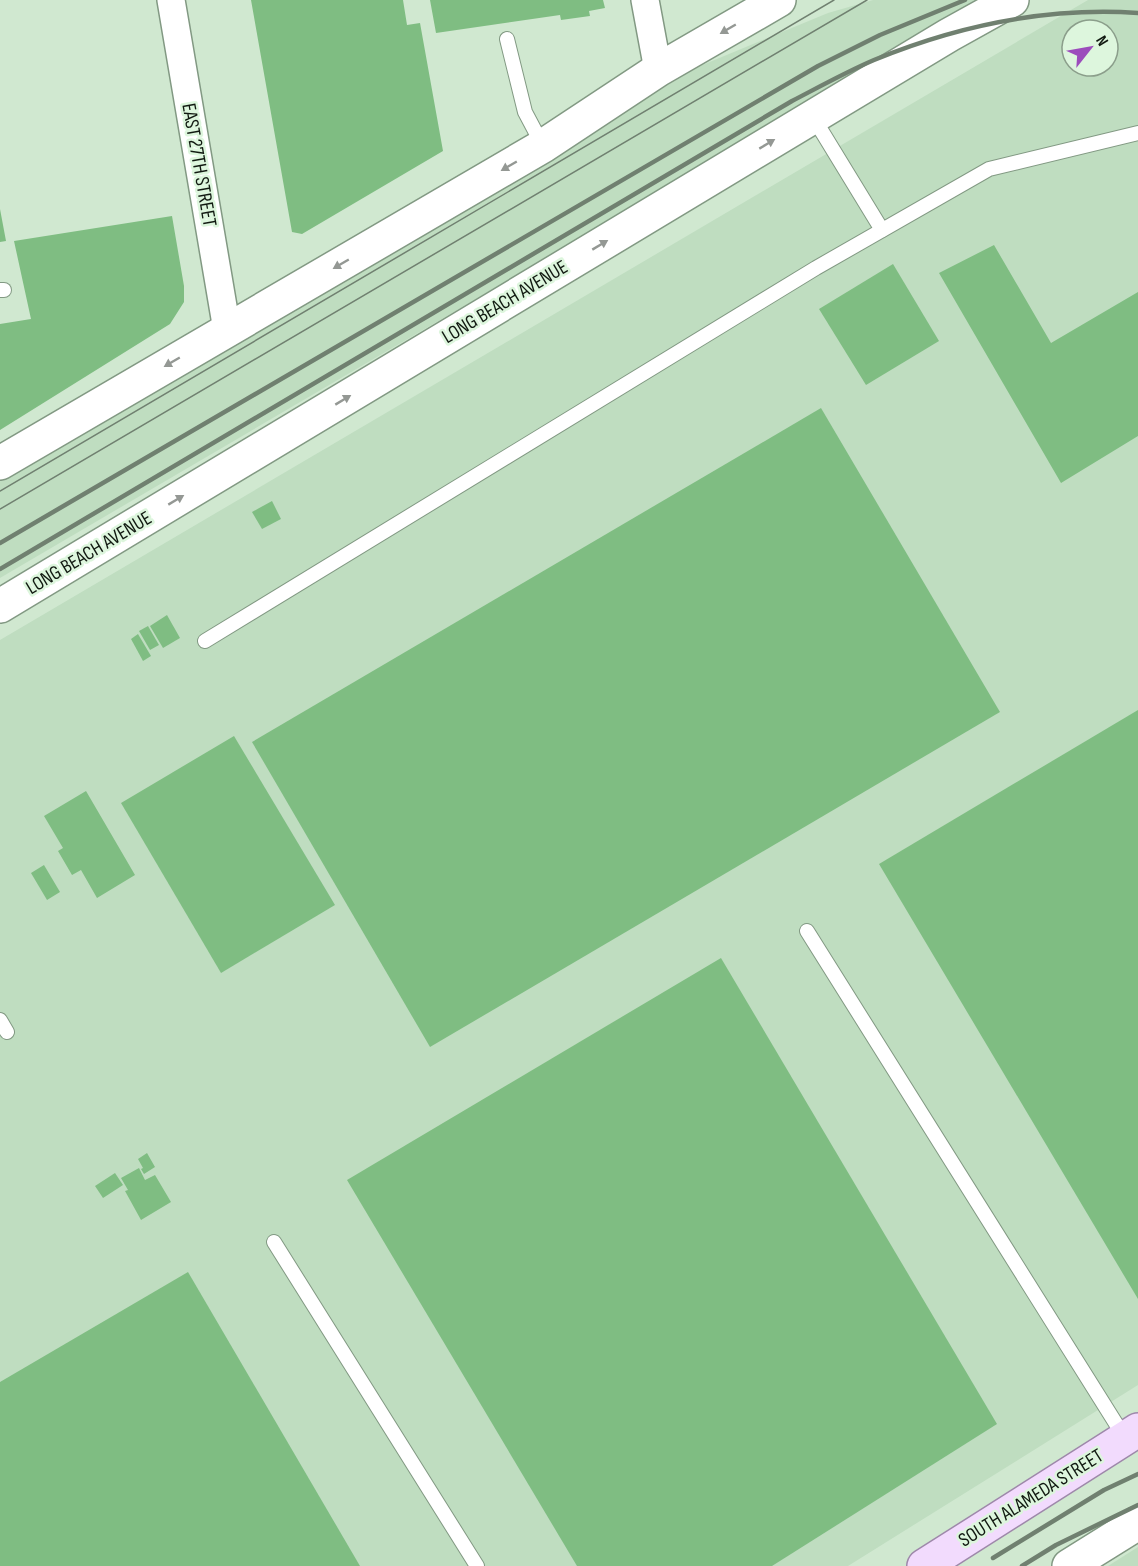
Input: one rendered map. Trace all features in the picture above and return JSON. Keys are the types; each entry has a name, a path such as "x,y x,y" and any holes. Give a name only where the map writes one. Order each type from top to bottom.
{"main road":[{"path":"0,463 543,146 658,70 779,0"},
{"name":"LONG BEACH AVENUE","path":"0,606 949,35 1012,0"},
{"name":"SOUTH ALAMEDA STREET","path":"924,1566 1132,1434"},
{"path":"1069,1566 1138,1523"}],"street":[{"name":"EAST 27TH STREET","path":"171,0 227,330"},
{"path":"645,0 658,70"}],"lane":[{"path":"507,39 525,112 543,146"},
{"path":"813,117 882,230"},
{"path":"205,641 816,268 989,170 1138,133"},
{"path":"807,931 1132,1434"},
{"path":"274,1242 477,1566"}],"shaded area":[{"path":"873,0 986,0 0,578 0,478 700,66 828,13"},
{"path":"1088,0 1138,0 1138,1385 848,1566 0,1566 0,640"},
{"path":"1138,1547 1138,1566 1108,1566"}],"building":[{"path":"251,0 403,0 407,25 420,23 443,151 302,234 292,232"},
{"path":"430,0 603,0 605,8 589,11 590,16 561,20 560,15 436,33"},
{"path":"0,209 6,241 0,242"},
{"path":"172,216 184,286 184,302 170,324 0,430 0,324 31,319 14,241"},
{"path":"994,245 1051,343 1138,292 1138,436 1061,483 939,273"},
{"path":"893,264 939,341 866,385 819,309"},
{"path":"821,408 1000,712 430,1047 252,742"},
{"path":"272,501 281,519 262,529 252,512"},
{"path":"167,615 180,638 163,648 150,626"},
{"path":"148,626 159,645 150,650 139,631"},
{"path":"138,634 151,656 143,661 131,639"},
{"path":"1138,710 1138,1299 879,864"},
{"path":"234,736 335,905 221,973 121,803"},
{"path":"86,791 135,875 97,898 81,870 72,875 58,851 63,848 44,816"},
{"path":"44,865 60,892 47,900 31,873"},
{"path":"721,958 997,1424 772,1566 577,1566 347,1180"},
{"path":"147,1153 155,1167 144,1174 138,1159"},
{"path":"139,1168 145,1180 155,1175 171,1202 141,1220 125,1191 128,1190 121,1178"},
{"path":"115,1173 123,1185 103,1198 95,1186"},
{"path":"188,1272 360,1566 0,1566 0,1382"}],"tram line":[{"path":"0,491 834,0"},
{"path":"0,509 867,0"}],"railway":[{"path":"0,543 818,66 880,35 965,0"},
{"path":"0,569 792,101 853,70 938,37 1003,22 1070,13 1138,13"},
{"path":"993,1558 1104,1490 1138,1474"},
{"path":"1022,1566 1056,1545 1138,1505"}]}
